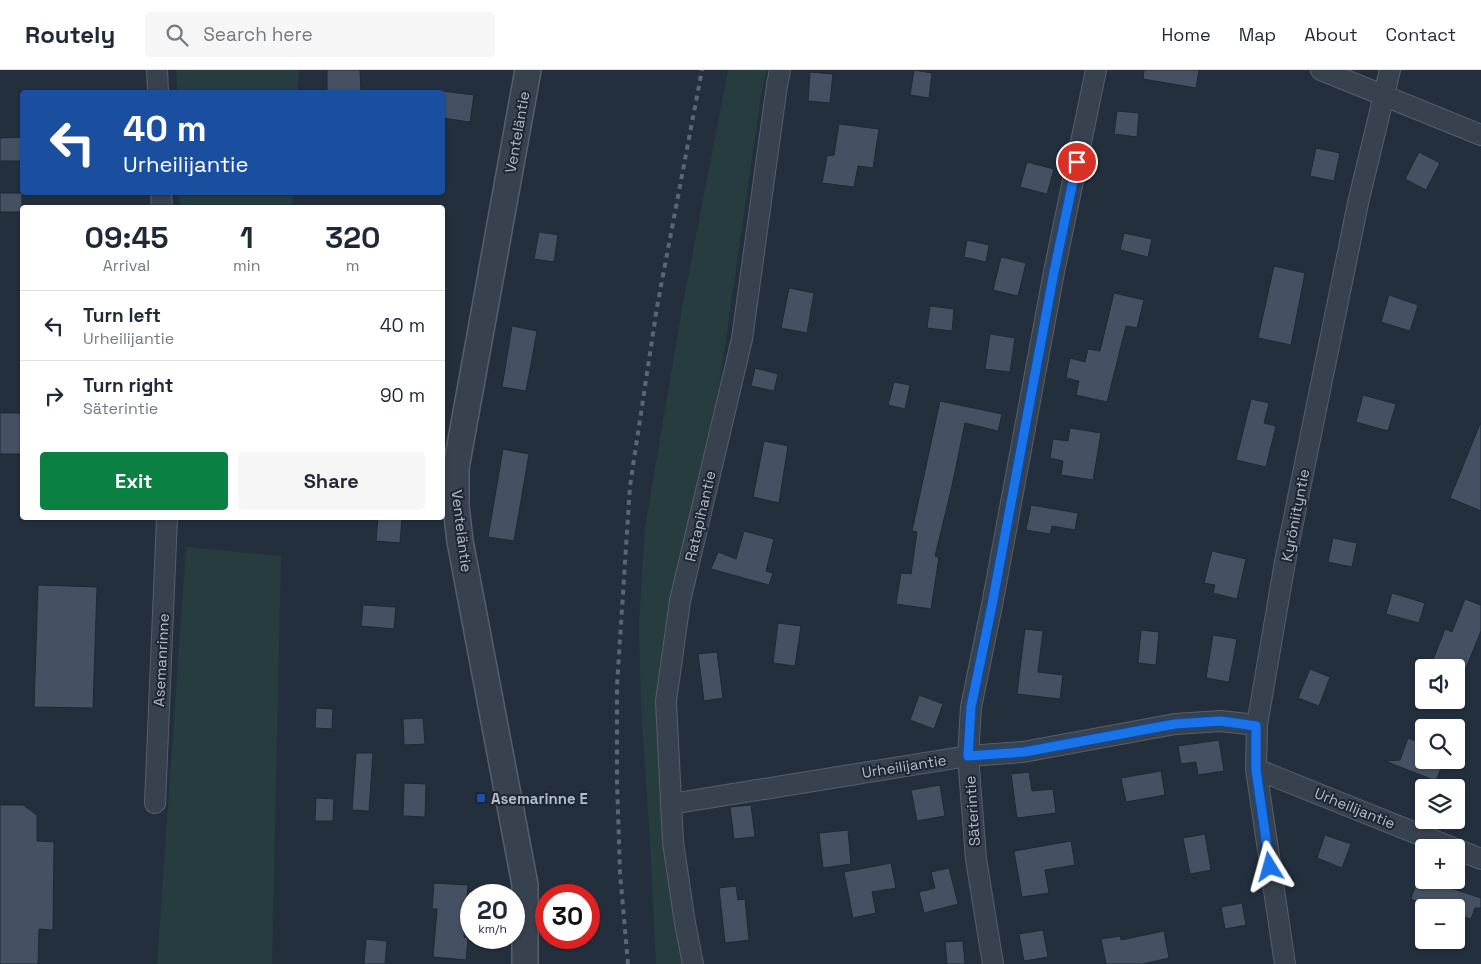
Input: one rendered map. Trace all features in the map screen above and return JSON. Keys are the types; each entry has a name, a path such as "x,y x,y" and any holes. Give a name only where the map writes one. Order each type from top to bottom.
{"street":[{"path":"157,70 158,90"},
{"name":"Venteläntie","path":"525,964 525,885 460,540 456,506 456,468 528,70"},
{"name":"Ratapihantie","path":"693,964 673,842 666,701 680,601 742,339 780,70"},
{"name":"Säterintie","path":"992,964 976,859 968,756 971,707 992,605 1054,272 1096,70"},
{"path":"1321,70 1481,135"},
{"name":"Kyröniityntie","path":"1285,964 1256,770 1256,726 1285,562 1358,203 1390,70"},
{"name":"Asemanrinne","path":"154,803 167,520"},
{"name":"Urheilijantie","path":"671,804 968,756 1024,752 1175,724 1221,721 1256,726"},
{"name":"Urheilijantie","path":"1256,770 1432,839"},
{"name":"Urheilijantie","path":"1465,852 1481,858"}],"green space":[{"path":"176,70 299,70 298,90 177,90"},
{"path":"728,70 767,70 761,95 719,387 689,523 669,602 658,681 656,715 668,875 682,964 656,964 641,708 639,624 645,527 683,303"},
{"path":"179,195 293,195 292,205 180,205"},
{"path":"186,547 281,556 272,964 157,964"}],"building":[{"path":"327,70 360,70 361,90 327,90"},
{"path":"914,70 932,73 929,98 910,95"},
{"path":"1144,70 1199,70 1196,88 1143,79"},
{"path":"810,72 833,74 830,103 808,101"},
{"path":"445,91 474,95 470,122 445,118"},
{"path":"1117,111 1139,113 1137,137 1114,134"},
{"path":"839,124 879,129 873,168 858,166 854,187 822,183 827,156 834,155"},
{"path":"20,137 20,161 0,161 0,138"},
{"path":"1316,148 1340,153 1334,181 1310,176"},
{"path":"1419,152 1440,163 1426,190 1405,179"},
{"path":"1027,162 1054,169 1047,194 1020,187"},
{"path":"0,193 20,193 22,195 20,212 0,212"},
{"path":"539,232 558,235 554,262 534,259"},
{"path":"1124,233 1152,239 1148,257 1120,250"},
{"path":"967,240 989,245 986,262 964,257"},
{"path":"1001,257 1026,263 1018,296 993,290"},
{"path":"1274,266 1305,273 1291,345 1258,338"},
{"path":"789,288 814,293 807,333 781,328"},
{"path":"1114,293 1144,300 1137,328 1126,326 1107,402 1076,395 1079,381 1066,378 1070,358 1085,362 1088,349 1100,351"},
{"path":"1389,295 1418,305 1410,331 1381,322"},
{"path":"930,306 954,309 952,331 927,328"},
{"path":"512,326 537,331 526,391 502,387"},
{"path":"990,334 1015,338 1010,372 985,369"},
{"path":"755,368 778,374 774,391 751,386"},
{"path":"894,382 910,385 905,409 888,405"},
{"path":"1363,395 1396,404 1388,431 1356,422"},
{"path":"1251,399 1269,403 1264,423 1276,426 1266,467 1236,460"},
{"path":"940,401 1002,414 998,431 965,423 935,556 939,557 931,609 896,604 901,573 911,574 917,532 912,531"},
{"path":"0,413 20,413 20,454 0,454"},
{"path":"1481,424 1481,511 1450,498"},
{"path":"1070,428 1101,433 1093,480 1061,475 1063,461 1050,458 1053,439 1068,441"},
{"path":"764,441 788,446 779,503 753,497"},
{"path":"503,449 529,454 514,541 488,537"},
{"path":"1031,505 1078,513 1075,530 1052,526 1050,534 1026,530"},
{"path":"378,520 402,520 400,543 376,541"},
{"path":"744,531 774,539 766,571 773,573 769,585 711,569 718,552 736,559"},
{"path":"1333,538 1357,543 1352,567 1328,562"},
{"path":"1212,551 1246,559 1237,599 1213,593 1215,585 1204,583"},
{"path":"38,585 97,587 93,708 34,707"},
{"path":"1392,593 1425,603 1419,623 1386,614"},
{"path":"1465,599 1481,605 1481,631 1465,671 1465,659 1433,659 1445,629 1452,632"},
{"path":"363,605 396,607 394,629 361,626"},
{"path":"778,623 801,626 795,666 773,663"},
{"path":"1025,629 1043,631 1038,672 1063,675 1060,699 1017,694"},
{"path":"1141,630 1159,632 1156,665 1138,663"},
{"path":"1213,635 1237,639 1229,682 1206,678"},
{"path":"717,652 723,698 704,701 698,654"},
{"path":"1310,669 1330,677 1319,706 1298,698"},
{"path":"919,695 943,704 934,729 910,720"},
{"path":"316,708 333,709 332,729 315,728"},
{"path":"423,718 425,744 404,745 403,719"},
{"path":"1408,738 1415,741 1415,769 1441,769 1437,779 1431,779 1385,761 1400,760"},
{"path":"1219,740 1224,771 1198,775 1196,762 1181,764 1178,746"},
{"path":"356,753 373,753 369,811 352,810"},
{"path":"1161,771 1165,795 1126,802 1121,778"},
{"path":"1029,772 1032,791 1053,789 1056,813 1017,818 1011,774"},
{"path":"404,783 426,784 425,817 403,816"},
{"path":"940,785 945,816 917,821 911,790"},
{"path":"316,798 334,799 333,821 315,821"},
{"path":"0,805 23,805 37,815 37,841 54,842 53,930 39,929 38,964 0,964"},
{"path":"751,805 755,837 734,839 730,807"},
{"path":"848,830 851,864 823,868 819,833"},
{"path":"1205,834 1211,870 1190,874 1183,838"},
{"path":"1325,835 1351,844 1342,868 1317,858"},
{"path":"1071,841 1075,865 1045,870 1049,893 1022,897 1014,851"},
{"path":"891,863 896,888 872,892 876,913 853,918 844,872"},
{"path":"949,868 958,904 924,913 919,892 935,888 931,872"},
{"path":"434,883 460,885 460,949 467,949 466,960 433,957 437,909 432,909"},
{"path":"736,886 738,900 745,899 749,940 725,943 719,888"},
{"path":"1415,886 1415,889 1454,889 1481,898 1481,908 1475,908 1471,919 1465,917 1465,899 1411,899"},
{"path":"1242,903 1246,925 1225,929 1221,907"},
{"path":"1043,930 1048,957 1024,961 1019,934"},
{"path":"1164,931 1169,958 1143,964 1106,964 1101,939 1120,936 1121,940"},
{"path":"366,939 387,941 385,964 364,964"},
{"path":"963,941 965,964 947,964 945,942"}],"railway":[{"path":"628,964 620,873 617,780 617,686 630,486 657,307 702,70"}],"place":[{"name":"Asemarinne E","path":"481,798"}],"route":[{"path":"1077,162 1054,272 992,605 971,707 968,756 1024,752 1175,724 1221,721 1256,726 1256,770 1270,867"}]}
